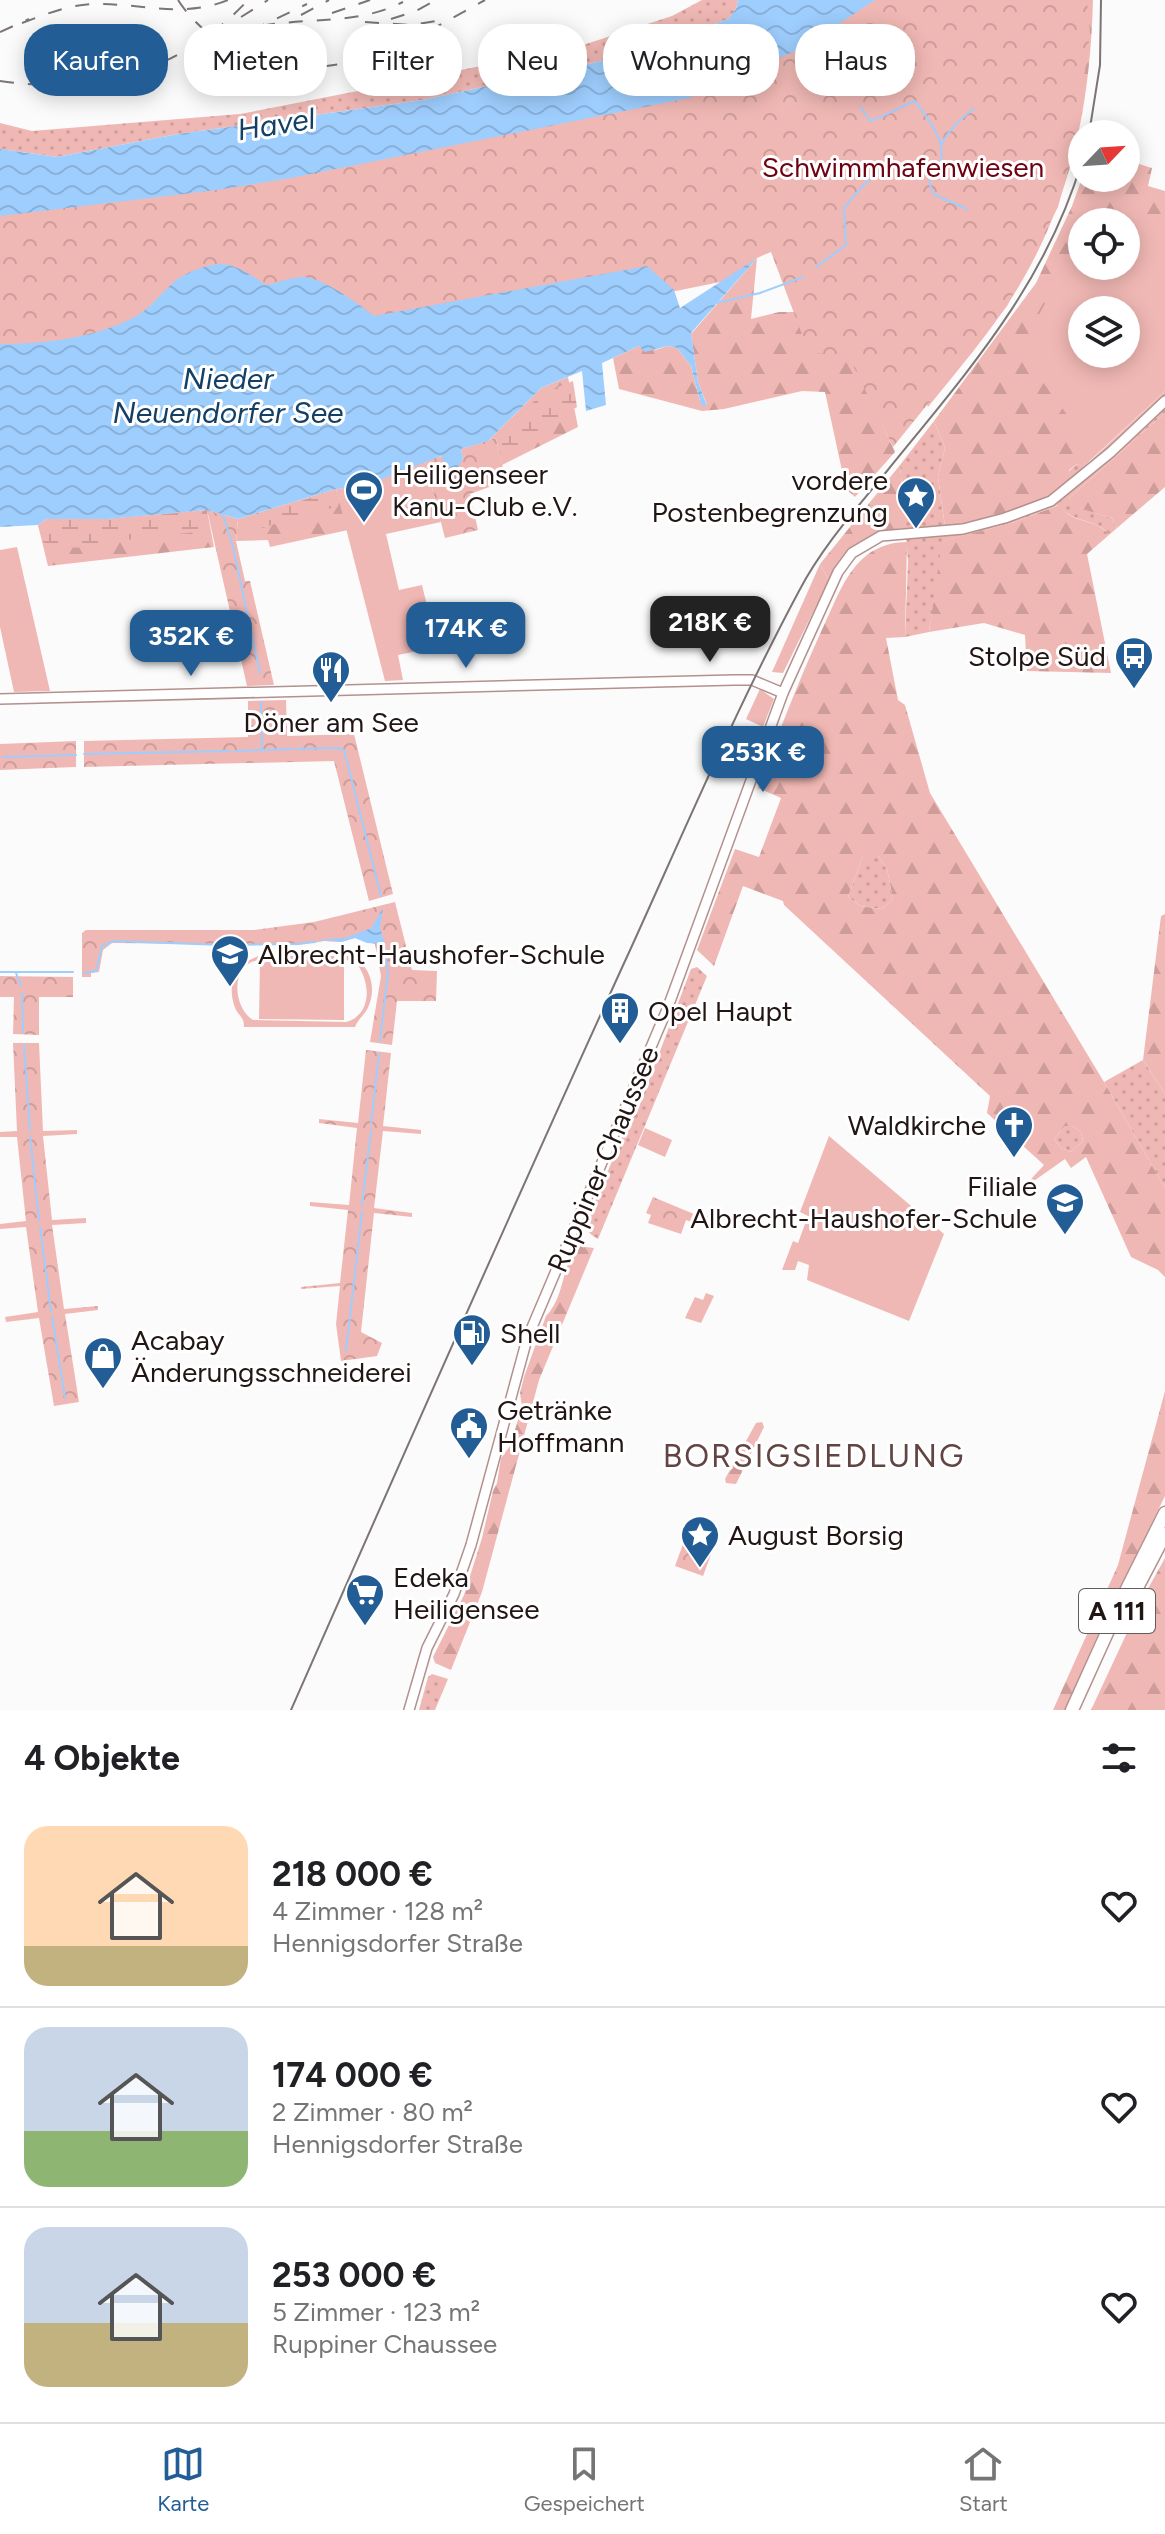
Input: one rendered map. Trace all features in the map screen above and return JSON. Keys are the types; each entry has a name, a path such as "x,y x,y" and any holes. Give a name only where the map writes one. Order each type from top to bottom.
{"highway":[{"name":"A 111","path":"1072,1710 1165,1513"},
{"name":"A 111","path":"1081,1710 1129,1603 1165,1534"}],"main road":[{"name":"Ruppiner Chaussee","path":"409,1710 427,1648 456,1589 467,1556 527,1339 668,1007 783,693 843,564 869,540 896,533 963,529 1051,501 1111,452 1165,401"},
{"path":"0,699 734,680 752,680 783,693"}],"green space":[{"path":"702,0 738,0 736,9 728,19 714,24 647,24 672,16"},
{"name":"Schwimmhafenwiesen","path":"870,0 1087,0 1090,33 1078,120 1068,120 1068,170 1058,207 1007,306 893,447 848,355 809,353 771,252 757,258 730,280 424,342 0,344 0,209 478,94 587,96 587,68 603,64 603,96 779,96 779,24 770,24"},
{"name":"Schwimmhafenwiesen","path":"1030,0 1093,0 1082,117 1081,120 1068,120 1068,174 1050,226 1013,296 928,407 919,385 857,369 895,452 855,497 846,489 825,392 802,391 702,411 619,389 613,358 639,346 655,350 668,346 677,348 691,366 700,401 707,405 698,382 691,334 757,258 751,319 779,312 812,312 769,231 0,216 572,96 587,96 587,93 603,90 603,96 779,96 779,53 795,49 795,96 915,96 915,24"},
{"path":"603,38 603,61 587,64 587,44"},
{"path":"478,66 478,88 462,91 462,70"},
{"path":"343,94 441,96 178,134 57,157 0,149 0,123 32,131 240,114"},
{"path":"1140,164 1152,168 1148,186 1165,191 1165,391 1083,467 1077,464 1069,470 1071,479 1043,498 1011,511 945,527 938,477 945,448 934,421 1036,283 1068,215 1068,280 1140,280 1140,208 1072,206 1077,192 1140,192"},
{"path":"1140,229 1165,236 1165,375 1088,443 1019,350 1068,263 1068,280 1140,280"},
{"path":"568,377 578,427 502,465 496,438 488,441 541,388"},
{"path":"573,381 577,407 537,431 507,459 495,437 543,393"},
{"path":"1165,391 1165,413 1069,498 1076,507 1112,518 1117,528 1109,535 1098,526 1071,516 1058,505 1015,522 943,541 929,632 905,637 908,561 900,465 934,421 945,448 938,477 945,527 979,520 1038,501 1071,479 1069,471 1077,464 1084,467"},
{"path":"1165,413 1165,487 1117,528 1112,518 1075,507 1069,498"},
{"path":"496,438 506,481 470,494 478,530 445,538 425,461 442,456 463,460 461,449"},
{"path":"425,461 441,522 386,534 399,590 422,585 437,647 398,655 403,680 385,681 336,489 368,485"},
{"path":"900,465 906,528 880,533 860,542 844,557 829,580 820,564"},
{"path":"336,489 348,530 270,547 268,540 236,541 238,519"},
{"path":"330,491 338,507 304,514 251,532 242,530 240,522"},
{"path":"1059,505 1071,516 1104,529 1109,535 1087,554 1111,673 1027,671 1025,635 984,623 929,632 942,541 1015,522"},
{"path":"207,510 214,547 48,566 38,525"},
{"path":"207,510 238,519 236,541 245,581 250,581 274,685 247,686"},
{"path":"201,511 208,531 157,535 83,547 68,548 43,542 38,525 46,519 108,519"},
{"path":"907,542 905,637 886,638 898,700 905,705 930,793 1165,1188 1165,1277 1158,1270 1131,1257 1086,1157 1071,1168 1065,1159 1021,1190 1044,1165 987,1113 990,1096 783,901 743,886 714,966 697,950 735,849 759,857 781,798 758,788 798,684 847,577 867,555 881,547","holes":["863,856 878,856 887,869 893,899 882,909 860,906 848,897","1065,1126 1072,1126 1081,1132 1083,1141 1071,1152 1061,1148 1054,1139"]},
{"path":"17,547 50,691 14,692 0,627 0,550"},
{"path":"820,564 829,580 783,673 772,672"},
{"path":"760,689 774,699 763,727 746,719"},
{"path":"286,700 287,736 354,734 393,894 369,901 334,761 84,767 84,741 248,737 248,701"},
{"path":"76,741 76,767 0,770 0,744"},
{"path":"863,856 878,856 887,869 893,899 882,909 860,906 848,897"},
{"path":"395,902 412,970 437,971 436,1001 397,1001 392,1045 370,1042 381,976 375,944 355,938 297,945 112,943 103,950 99,972 91,973 91,977 82,977 82,933 86,930 254,930 314,922"},
{"path":"1165,914 1165,1094 1143,1060 1161,916"},
{"path":"258,956 349,956 362,964 370,976 371,998 355,1027 244,1027 232,993 234,975 239,965","holes":["260,960 259,1019 344,1020 344,961 303,960 347,960 357,964 362,972 367,989 365,1006 361,1013 346,1022 253,1020 241,1005 237,986 243,968 250,963"]},
{"path":"697,967 707,976 598,1239 587,1228 588,1214 628,1123 637,1112 691,969"},
{"path":"0,976 73,977 73,997 39,997 39,1035 13,1034 14,997 0,997"},
{"path":"13,1043 39,1043 43,1131 77,1130 77,1134 43,1136 52,1220 86,1218 86,1223 52,1225 64,1309 98,1306 98,1310 65,1314 79,1402 54,1406 39,1318 6,1322 5,1317 38,1312 26,1227 0,1229 0,1224 26,1221 17,1137 0,1137 0,1132 17,1131"},
{"path":"366,1050 391,1053 383,1126 421,1130 421,1134 383,1131 374,1208 412,1213 412,1217 374,1213 361,1332 382,1343 377,1356 341,1361 336,1324 340,1286 301,1287 340,1283 348,1210 310,1206 310,1202 349,1205 357,1128 319,1123 319,1119 358,1123"},
{"path":"1143,1060 1165,1094 1165,1188 1104,1082"},
{"path":"1065,1126 1072,1126 1081,1132 1083,1141 1071,1152 1061,1148 1054,1139"},
{"path":"645,1128 672,1140 665,1157 638,1145"},
{"path":"829,1136 944,1234 909,1321 807,1280 809,1265 798,1261 795,1270 782,1270 793,1241 798,1243 808,1216 800,1212"},
{"path":"653,1197 694,1214 699,1212 710,1217 715,1213 725,1218 717,1222 714,1230 686,1220 681,1234 648,1223 651,1215 646,1213"},
{"path":"578,1246 594,1248 539,1380 482,1592 451,1670 435,1663 433,1657 464,1595 497,1483 501,1458 510,1446 522,1407 520,1393 524,1377 546,1316 557,1300 568,1263"},
{"path":"706,1293 714,1296 701,1323 685,1318 695,1297 703,1300"},
{"path":"1165,1391 1165,1496 1108,1612 1065,1710 1053,1710 1118,1565"},
{"path":"762,1422 764,1427 736,1484 726,1483 725,1479 756,1423"},
{"path":"690,1525 718,1536 703,1576 675,1566"},
{"path":"1165,1558 1165,1710 1091,1710 1145,1594"},
{"path":"432,1674 448,1679 435,1710 419,1710 428,1677"}],"water":[{"path":"738,0 875,0 839,24 795,24 795,51 779,58 779,24 714,24 728,19 736,9"},
{"name":"Havel","path":"603,61 603,96 694,96 291,178 0,216 0,149 57,157 178,134 441,96 462,96 462,91 478,88 478,96 587,96 587,64"},
{"name":"Nieder Neuendorfer See","path":"757,258 691,333 698,382 707,406 702,406 691,366 677,348 668,346 645,352 639,346 602,363 606,405 586,411 582,371 541,388 488,441 461,449 463,459 455,471 445,464 441,456 368,485 353,487 355,498 351,499 347,488 336,489 238,519 207,510 108,519 46,519 38,525 0,527 0,344 68,338 118,325 139,315 175,281 197,270 216,264 233,266 266,285 299,277 311,278 340,292 374,316 647,266 674,290 680,308"},
{"path":"383,908 380,928 385,944 367,943 355,938 314,943 324,939 345,938 371,928"}],"waterway":[{"path":"816,267 846,245 844,208 864,184 894,166 906,164 937,169 941,160 940,143 915,101 870,121 860,106"},
{"path":"941,145 956,125 974,109"},
{"path":"936,171 929,182 933,194 967,209"},
{"path":"716,303 760,293 803,277"},
{"path":"223,515 233,547 260,673"},
{"path":"261,702 262,749"},
{"path":"235,751 292,749"},
{"path":"296,749 344,750 381,896"},
{"path":"84,754 230,751"},
{"path":"3,757 76,755"},
{"path":"84,973 96,971 102,946 114,941 222,945 315,942"},
{"path":"380,1041 388,973 384,946"},
{"path":"0,972 73,972"},
{"path":"16,973 21,986"},
{"path":"22,993 23,1032"},
{"path":"24,1045 30,1130"},
{"path":"371,1124 379,1054"},
{"path":"362,1206 371,1130"},
{"path":"30,1136 39,1220"},
{"path":"346,1351 362,1212"},
{"path":"40,1227 51,1311"},
{"path":"52,1316 65,1398"}],"tram line":[{"path":"1091,120 1100,65 1101,0"},
{"path":"291,1710 545,1138 712,768 776,635 808,575 829,544 1001,326 1047,248 1071,192"}],"railway":[{"path":"178,0 200,26 218,41 239,52 281,65 312,67 342,64 372,56 485,0"},
{"path":"22,23 79,5 180,9 228,0"},
{"path":"0,81 70,84 103,81 135,73 194,45 222,25 248,0"},
{"path":"241,17 268,0"},
{"path":"301,15 329,0"},
{"path":"332,13 370,0"},
{"path":"391,19 436,0"},
{"path":"273,24 369,14 403,2"},
{"path":"265,24 307,4"},
{"path":"0,32 29,19"},
{"path":"365,22 410,25 437,21"}],"place":[{"name":"Heiligenseer Kanu-Club e.V.","path":"364,524"},
{"name":"vordere Postenbegrenzung","path":"916,530"},
{"name":"Stolpe Süd","path":"1134,690"},
{"name":"Döner am See","path":"331,704"},
{"name":"Albrecht-Haushofer-Schule","path":"230,988"},
{"name":"Opel Haupt","path":"620,1045"},
{"name":"Waldkirche","path":"1014,1159"},
{"name":"Filiale Albrecht-Haushofer-Schule","path":"1065,1236"},
{"name":"Shell","path":"472,1367"},
{"name":"Acabay Änderungsschneiderei","path":"103,1390"},
{"name":"Getränke Hoffmann","path":"469,1460"},
{"name":"August Borsig","path":"700,1569"},
{"name":"Edeka Heiligensee","path":"365,1627"}],"district":[{"name":"BORSIGSIEDLUNG","path":"814,1456"}]}
